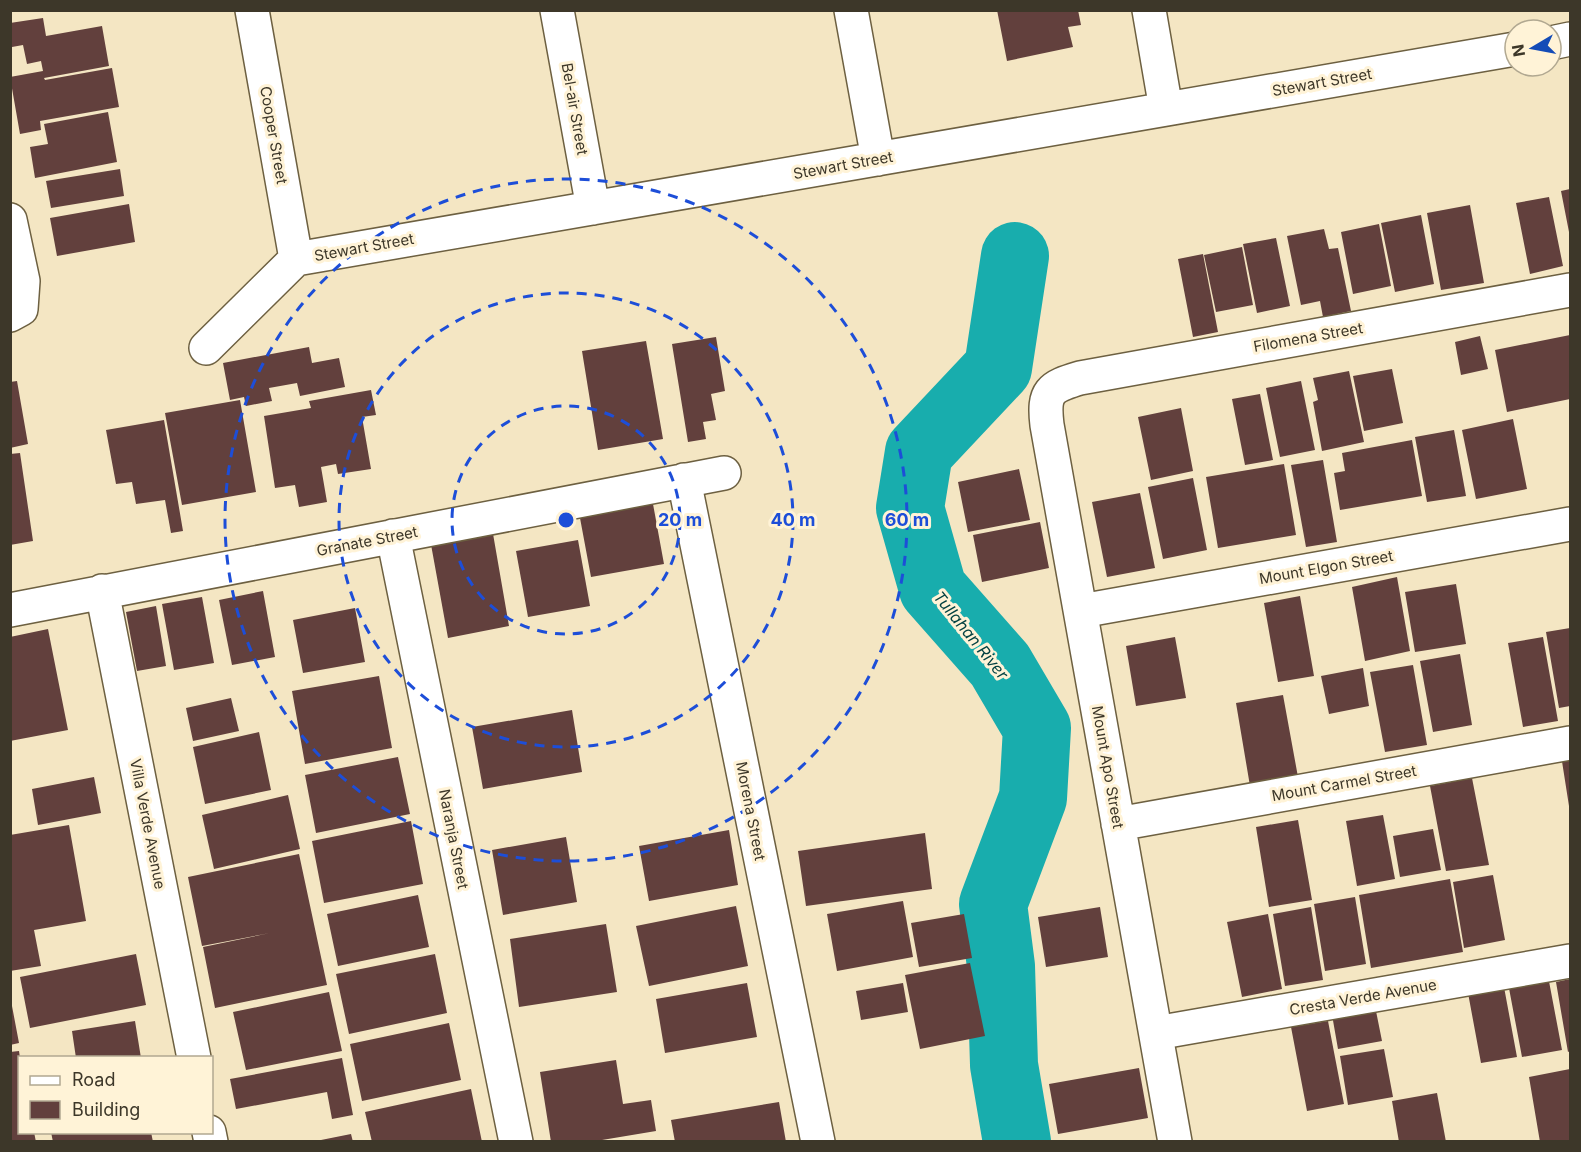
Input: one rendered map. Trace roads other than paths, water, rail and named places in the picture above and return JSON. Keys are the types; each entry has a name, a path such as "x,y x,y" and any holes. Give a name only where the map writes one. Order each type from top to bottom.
{"street":[{"name":"Cooper Street","path":"252,10 296,259"},
{"name":"Bel-air Street","path":"557,10 593,208"},
{"path":"851,10 878,159"},
{"path":"1149,10 1166,109"},
{"name":"Stewart Street","path":"206,348 296,259 1503,51"},
{"path":"10,220 23,281 16,312"},
{"name":"Filomena Street","path":"1048,393 1061,384 1080,378 1570,290"},
{"name":"Mount Apo Street","path":"1048,393 1045,408 1047,424 1175,1142"},
{"name":"Granate Street","path":"10,609 724,473"},
{"name":"Morena Street","path":"684,480 818,1142"},
{"name":"Mount Elgon Street","path":"1081,611 1570,524"},
{"name":"Naranja Street","path":"393,536 516,1142"},
{"name":"Villa Verde Avenue","path":"102,591 194,1056"},
{"name":"Mount Carmel Street","path":"1118,824 1570,743"},
{"name":"Cresta Verde Avenue","path":"1156,1033 1570,961"}],"waterway":[{"name":"Tullahan River","path":"1015,256 998,368 919,452 910,508 933,589 1000,665 1037,728 1033,798 993,904 1001,966 1004,1065 1017,1142"}]}
